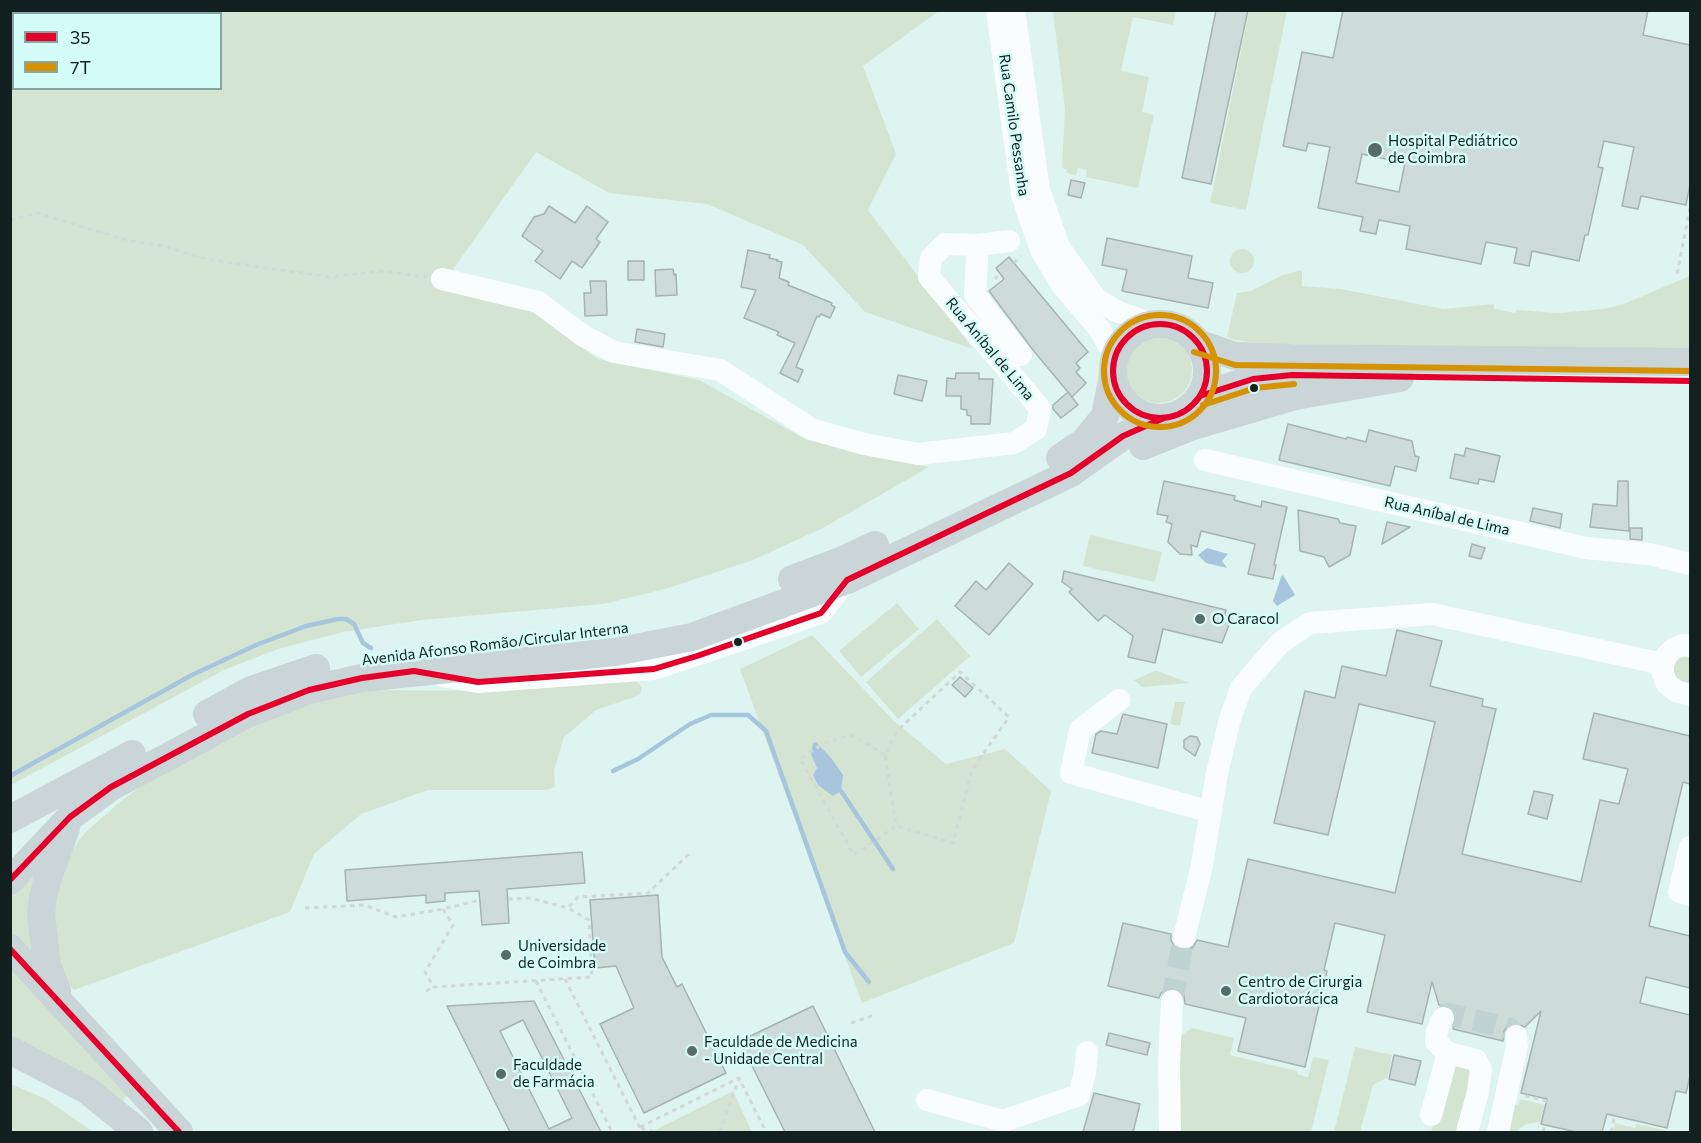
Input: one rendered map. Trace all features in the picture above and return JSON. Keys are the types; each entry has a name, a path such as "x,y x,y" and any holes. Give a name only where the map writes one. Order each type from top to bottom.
{"main road":[{"path":"1155,325 1171,326 1185,332 1197,343 1206,363 1205,386 1191,407 1178,415 1164,418 1149,417 1136,412 1124,402 1117,390 1114,367 1120,345 1130,335 1142,328 1155,325"},
{"path":"1197,343 1235,356 1690,362"},
{"name":"Avenida Afonso Romão/Circular Interna","path":"10,819 251,690 313,669 363,658 607,633 688,617 843,560 1067,455 1084,442 1105,416 1114,367"},
{"path":"1200,396 1253,379 1292,375 1690,381"},
{"path":"1071,473 1193,426 1295,396 1400,378"},
{"name":"Avenida Afonso Romão/Circular Interna","path":"10,881 70,817 111,788 248,714 309,690 362,678 615,652 692,637 847,580 1071,473 1123,436 1164,418"},
{"path":"63,1004 47,965 40,915 49,875 70,817"},
{"path":"10,948 179,1132"},
{"path":"10,1050 87,1090 139,1132"}],"street":[{"name":"Rua Camilo Pessanha","path":"997,10 1022,194 1029,216 1042,252 1062,285 1100,330 1114,367"},
{"name":"Rua Camilo Pessanha","path":"1014,10 1039,190 1059,247 1096,299 1116,311 1155,325"},
{"path":"1029,216 1009,241 1042,252"},
{"name":"Rua Aníbal de Lima","path":"442,279 538,302 582,335 614,352 720,370 811,429 864,444 918,454 1014,443 1036,429 1040,408 929,277 931,258 945,244 978,245 1009,241"},
{"path":"978,245 975,295 1021,355"},
{"name":"Rua Aníbal de Lima","path":"1205,460 1586,548 1649,554 1690,564"},
{"path":"1184,937 1202,865 1217,773 1230,719 1241,688 1280,643 1310,623 1432,614 1663,664"},
{"path":"1690,646 1683,645 1673,649 1663,664 1663,674 1667,684 1676,691 1690,695"},
{"path":"1119,700 1080,730 1071,772 1212,812"},
{"path":"1690,847 1679,892 1690,895"},
{"path":"1170,1132 1169,1064 1172,1001"},
{"path":"1443,1018 1437,1032 1436,1042 1448,1053 1476,1060 1481,1070 1478,1092 1467,1132"},
{"path":"1498,1132 1517,1046 1516,1036"},
{"path":"927,1100 1004,1121 1080,1095 1087,1052"},
{"path":"1431,1115 1448,1053"}],"path":[{"path":"1677,274 1690,208"},
{"path":"10,220 37,213 127,240 168,247 207,259 329,277 382,271 442,279"},
{"path":"885,755 852,735 824,743 800,759 854,855 896,826 953,843 972,770 1009,717 960,672 897,731 885,755 896,826"},
{"path":"568,908 578,897 648,892 689,854"},
{"path":"305,908 364,905 396,917 476,901 530,897 568,908 589,920 592,977 434,987 426,991"},
{"path":"434,987 425,972 453,925 443,909"},
{"path":"565,979 642,1132"},
{"path":"536,981 612,1132"},
{"path":"851,1023 872,1016"},
{"path":"640,1127 739,1078"},
{"path":"720,1132 739,1078"},
{"path":"739,1078 766,1132"},
{"path":"1521,1095 1547,1101"},
{"path":"1611,1132 1618,1101"},
{"path":"1543,1132 1545,1125"},
{"path":"640,1127 654,1132"},
{"path":"700,1132 705,1132"}],"green space":[{"path":"11,11 939,11 863,66 896,154 868,210 973,349 865,312 803,245 707,204 609,193 536,152 440,288 531,311 598,359 699,380 807,440 929,467 823,528 753,560 665,589 603,604 422,620 343,632 278,649 224,670 11,785"},
{"path":"1053,11 1176,11 1173,25 1133,17 1121,71 1149,77 1142,112 1154,115 1138,188 1086,177 1087,170 1078,168 1076,175 1066,173 1067,170 1062,168 1065,109"},
{"path":"1249,11 1287,11 1246,210 1210,203"},
{"path":"1242,249 1251,252 1254,261 1251,270 1242,273 1233,270 1230,261 1233,252"},
{"path":"1302,270 1302,286 1341,289 1444,309 1494,304 1494,309 1516,313 1516,310 1558,313 1603,309 1621,305 1690,276 1690,349 1263,344 1227,337 1237,293 1251,291 1283,275"},
{"path":"1152,337 1166,337 1178,342 1187,351 1192,370 1190,383 1183,394 1166,403 1152,403 1140,398 1131,389 1126,377 1126,363 1131,351 1140,342"},
{"path":"1090,535 1162,552 1155,582 1083,566"},
{"path":"897,603 919,629 861,677 839,651"},
{"path":"937,619 970,656 898,719 866,682"},
{"path":"812,635 894,721 946,764 1005,749 1051,791 1014,943 862,1003 740,669"},
{"path":"1690,654 1690,688 1678,684 1671,663 1674,659"},
{"path":"1155,671 1190,683 1142,687 1134,680"},
{"path":"635,680 642,687 640,695 596,710 564,737 554,771 555,787 547,790 428,790 361,814 314,854 290,912 74,990 66,980 52,937 58,878 78,841 88,830 144,784 254,727 312,702 364,690 478,691"},
{"path":"1175,702 1185,702 1180,726 1170,724"},
{"path":"38,861 36,947 30,956 11,935 11,890"},
{"path":"10,960 130,1092 118,1106 11,1042"},
{"path":"1192,1028 1234,1038 1230,1055 1297,1071 1297,1074 1308,1077 1313,1057 1329,1060 1311,1132 1180,1132 1177,1038"},
{"path":"1355,1047 1392,1055 1388,1077 1373,1085 1360,1132 1334,1132"},
{"path":"1456,1065 1467,1067 1472,1073 1458,1132 1431,1132 1446,1076"},
{"path":"11,1084 46,1099 93,1132 11,1132"},
{"path":"733,1091 752,1132 651,1132"},
{"path":"1520,1099 1545,1105 1540,1122 1527,1124 1516,1132 1506,1132 1512,1104 1518,1105"},
{"path":"1615,1123 1635,1128 1636,1124 1673,1132 1613,1132"}],"water":[{"path":"1207,548 1228,554 1222,561 1227,568 1206,563 1198,555"},
{"path":"1283,575 1295,595 1277,606 1273,601"},
{"path":"816,742 843,775 841,791 833,796 818,785 813,775 817,768 811,754 813,743"}],"building":[{"path":"1216,10 1248,10 1211,184 1182,178"},
{"path":"1343,10 1648,10 1643,35 1690,45 1690,184 1686,205 1641,196 1638,209 1622,206 1634,147 1604,141 1598,167 1603,168 1588,235 1585,235 1579,261 1532,251 1529,266 1514,263 1517,248 1486,242 1481,264 1406,249 1410,226 1379,220 1376,234 1360,231 1363,217 1318,208 1330,147 1308,143 1306,151 1283,146 1302,52 1333,58","holes":["1362,154 1405,163 1399,192 1356,183"]},
{"path":"1071,180 1085,183 1081,198 1068,195"},
{"path":"549,206 575,223 587,206 608,222 596,239 600,242 582,268 572,261 560,279 535,261 543,251 522,236 534,217 544,214"},
{"path":"1107,238 1192,256 1188,278 1213,283 1208,308 1122,291 1127,270 1102,265"},
{"path":"748,250 770,255 769,258 782,262 779,278 789,282 788,285 832,303 831,305 835,307 830,318 821,314 817,316 796,367 803,370 798,382 780,373 795,343 777,335 779,332 744,318 756,290 741,287"},
{"path":"1009,257 1088,352 1076,363 1080,368 1076,372 1086,383 1072,397 989,291 1004,279 996,268"},
{"path":"628,261 644,261 644,280 628,280"},
{"path":"673,269 674,275 676,274 677,295 656,296 655,270"},
{"path":"590,281 606,281 607,315 585,316 584,293 591,293"},
{"path":"637,329 665,334 663,347 635,342"},
{"path":"956,373 979,373 979,379 993,379 990,424 971,424 971,416 967,415 967,410 961,409 961,396 946,396 947,378 955,379"},
{"path":"898,375 927,381 922,401 894,394"},
{"path":"1068,392 1078,405 1061,418 1053,409 1053,405"},
{"path":"1288,424 1366,442 1369,430 1412,441 1415,456 1419,457 1416,471 1395,466 1390,486 1279,460"},
{"path":"1466,448 1500,456 1494,482 1479,479 1478,484 1450,478 1455,454 1464,456"},
{"path":"1164,481 1235,496 1234,500 1261,507 1262,501 1287,507 1273,579 1248,574 1255,544 1201,531 1197,547 1191,545 1192,555 1180,554 1168,542 1172,524 1166,522 1168,516 1157,514"},
{"path":"1618,481 1628,481 1629,531 1590,527 1593,504 1617,506"},
{"path":"1533,508 1562,514 1560,528 1530,521"},
{"path":"1298,510 1338,519 1340,523 1356,526 1350,555 1329,567 1324,557 1300,551"},
{"path":"1387,522 1410,527 1382,544"},
{"path":"1630,528 1642,528 1642,540 1630,539"},
{"path":"1472,544 1485,548 1481,559 1469,556"},
{"path":"1009,563 1033,584 989,635 955,606 976,581 986,590"},
{"name":"O Caracol","path":"1064,571 1226,610 1225,615 1232,617 1222,643 1163,629 1155,663 1128,657 1133,636 1105,615 1098,621 1069,592 1072,589 1062,582"},
{"path":"1397,630 1442,641 1430,686 1483,699 1482,706 1496,709 1462,854 1581,882 1600,800 1619,804 1628,769 1583,759 1594,713 1690,736 1690,784 1683,782 1649,926 1690,936 1690,988 1646,977 1640,1003 1690,1015 1690,1076 1686,1093 1676,1091 1667,1128 1607,1114 1602,1132 1576,1132 1541,1124 1547,1099 1521,1093 1541,1011 1525,1027 1515,1023 1508,1025 1504,1031 1503,1041 1453,1029 1456,1017 1454,1011 1448,1006 1439,1005 1432,982 1422,1024 1367,1012 1385,935 1335,923 1324,970 1327,971 1305,1067 1238,1051 1246,1018 1185,1004 1184,995 1179,989 1166,989 1159,998 1108,986 1123,923 1171,934 1174,946 1181,950 1193,947 1197,940 1228,947 1248,859 1395,893 1435,722 1359,704 1328,835 1274,823 1305,691 1335,698 1342,666 1386,676"},
{"path":"960,677 973,688 965,697 952,685"},
{"path":"1123,714 1167,724 1158,768 1092,753 1096,734 1101,731 1117,734"},
{"path":"1190,736 1197,737 1200,744 1195,756 1184,748 1184,740"},
{"path":"1534,791 1553,795 1547,819 1528,814"},
{"path":"582,852 585,883 507,889 509,923 482,925 479,891 445,893 445,901 426,903 426,895 347,901 345,870"},
{"path":"658,895 662,957 677,987 682,984 726,1073 644,1113 600,1024 634,1008 616,966 595,968 590,900"},
{"name":"Faculdade de Farmácia","path":"534,1001 601,1132 510,1132 447,1006","holes":["523,1020 572,1118 549,1129 500,1031"]},
{"path":"813,1006 875,1132 785,1132 747,1056 740,1041"},
{"path":"1109,1033 1150,1043 1147,1055 1106,1045"},
{"path":"1394,1055 1421,1061 1415,1085 1389,1079"},
{"path":"1094,1093 1140,1104 1133,1132 1083,1132"}],"waterway":[{"path":"10,776 192,675 256,645 306,626 346,619 354,624 363,643 371,648"},
{"path":"613,771 638,759 690,724 711,715 748,715 766,731 845,952 869,982"},
{"path":"841,791 893,869"}],"tunnel":[{"path":"1172,1001 1184,937"},
{"path":"1443,1018 1448,1014 1509,1028 1516,1036"}],"transit line":[{"name":"7T","path":"1160,315 1181,320 1199,332 1211,350 1216,371 1211,392 1199,410 1181,422 1160,427 1139,422 1121,410 1109,392 1104,371 1109,350 1121,332 1139,320 1160,315"},
{"name":"35","path":"1160,324 1178,328 1193,338 1203,353 1207,371 1203,389 1193,404 1178,414 1160,418 1142,414 1127,404 1117,389 1113,371 1117,353 1127,338 1142,328 1160,324"},
{"name":"7T","path":"1194,352 1235,365 1690,371"},
{"name":"35","path":"1200,396 1253,379 1292,375 1690,381"},
{"name":"7T","path":"1203,405 1255,388 1294,384"},
{"name":"35","path":"10,880 70,817 111,787 248,714 309,690 362,678 414,671 478,682 654,669 697,656 821,613 847,580 1071,473 1123,436 1164,418"},
{"name":"35","path":"10,949 179,1132"}],"place":[{"name":"Hospital Pediátrico de Coimbra","path":"1375,150"},
{"name":"O Caracol","path":"1200,619"},
{"name":"Universidade de Coimbra","path":"506,955"},
{"name":"Centro de Cirurgia Cardiotorácica","path":"1226,991"},
{"name":"Faculdade de Medicina - Unidade Central","path":"692,1051"},
{"name":"Faculdade de Farmácia","path":"501,1074"}]}
